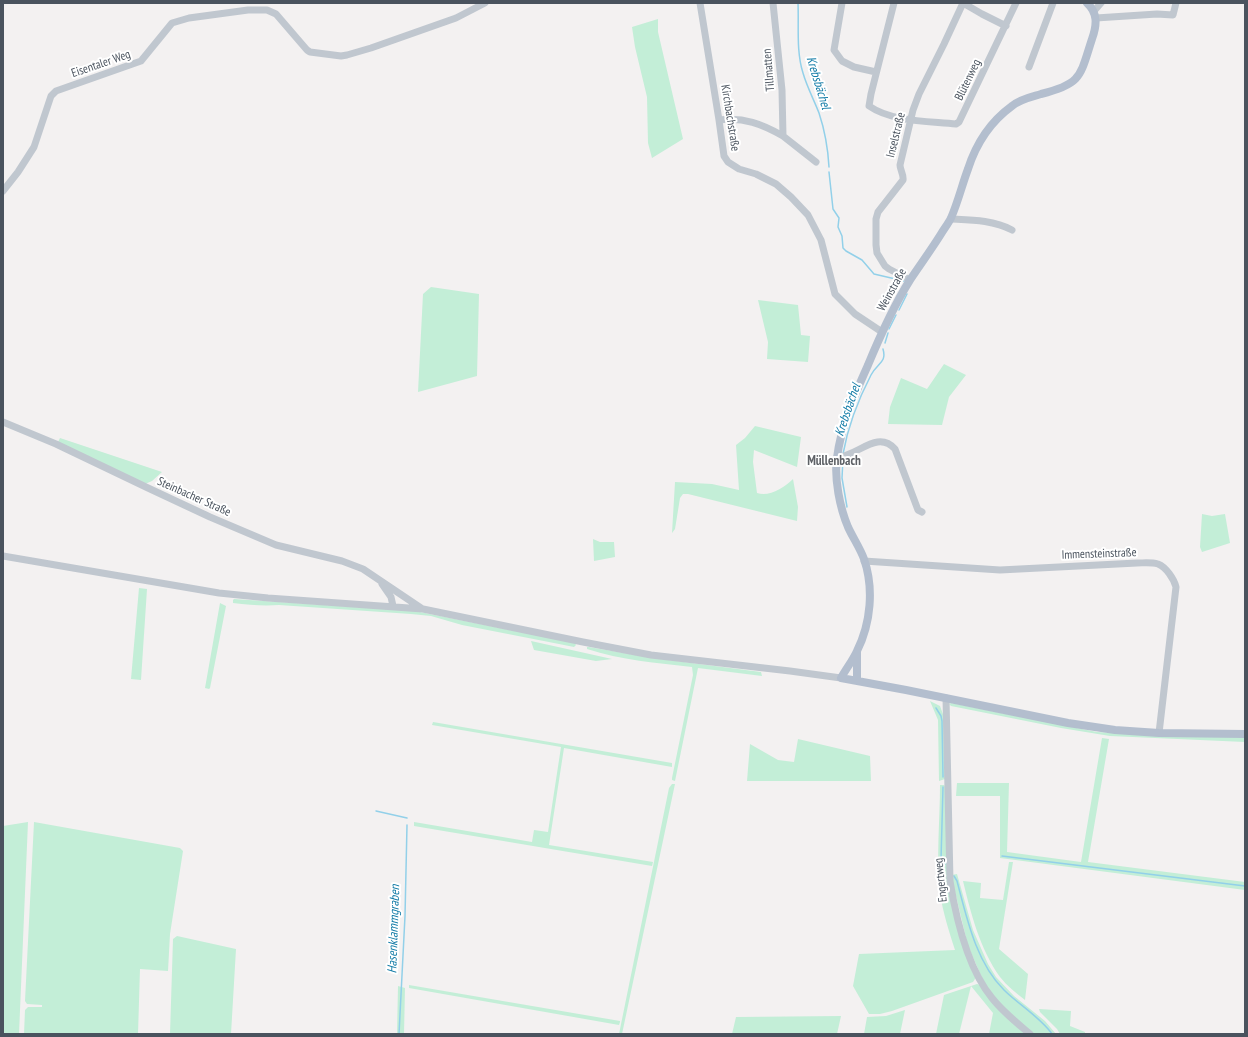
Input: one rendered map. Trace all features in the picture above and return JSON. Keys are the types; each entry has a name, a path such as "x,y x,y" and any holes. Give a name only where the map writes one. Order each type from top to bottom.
{"main road":[{"path":"1087,3 1095,14"},
{"name":"Weinstraße","path":"841,678 857,651 868,616 870,602 869,580 864,561 844,515 836,474 841,457 849,410 882,332 897,301 951,219 973,155 980,140 996,121 1014,104 1025,98 1056,91 1076,80 1082,71 1094,35 1095,14"},
{"name":"Weinstraße","path":"857,651 857,681"},
{"path":"841,678 1068,723 1115,730 1159,733 1245,734"}],"street":[{"name":"Eisentaler Weg","path":"3,191 18,172 34,147 51,96 56,91 141,61 172,23 189,18 248,10 267,10 276,14 310,52 341,56 371,48 456,18 485,3"},
{"name":"Kirchbachstraße","path":"700,3 720,120 724,156 728,162 739,169 756,174 776,184 792,197 808,215 821,240 835,294 855,314 882,332"},
{"name":"Tillmatten","path":"773,3 782,90 783,136"},
{"path":"842,3 834,50 842,61 854,67 876,72"},
{"path":"894,3 876,72 869,106 877,112 911,120"},
{"path":"963,3 1006,26"},
{"name":"Inselstraße","path":"910,280 889,269 877,253 876,219 878,212 903,180 904,177 900,169 900,165 913,110 919,94 963,3"},
{"name":"Blütenweg","path":"911,120 956,124 959,122 1016,3"},
{"path":"1029,66 1054,3"},
{"path":"1101,3 1095,14 1157,14 1173,16 1176,3"},
{"path":"720,120 731,119 752,122 767,127 783,136 816,162"},
{"path":"951,219 988,222 1005,226 1012,230"},
{"name":"Steinbacher Straße","path":"3,422 56,444 155,492 276,546 342,561 363,569 423,609"},
{"path":"841,457 876,442 883,441 890,443 895,448 918,510 922,512"},
{"path":"3,556 219,593 423,609 651,655 841,678"},
{"name":"Immensteinstraße","path":"864,561 1000,570 1137,563 1159,564 1166,570 1174,581 1176,587 1159,733"},
{"name":"Steinbacher Straße","path":"380,580 390,597 393,606"},
{"name":"Engertweg","path":"946,698 950,881 955,905 969,955 980,980 998,1006 1030,1034"}],"green space":[{"path":"658,19 658,32 683,139 652,158 648,143 647,97 635,47 632,27"},
{"path":"431,287 479,294 477,376 418,392 423,294"},
{"path":"758,300 798,305 801,335 810,336 808,362 767,359 768,342"},
{"path":"944,364 966,375 949,397 942,425 888,424 890,407 901,378 927,389"},
{"path":"755,426 801,437 797,467 754,450 753,462 757,493 771,493 785,486 793,479 798,507 797,521 683,494 680,498 675,529 672,533 675,482 712,484 739,490 736,445 745,438"},
{"path":"60,438 162,472 152,481 145,484 58,442"},
{"path":"1202,514 1212,516 1225,514 1230,543 1202,552 1200,547"},
{"path":"593,539 600,542 614,542 615,557 594,561"},
{"path":"139,588 147,589 141,680 131,679"},
{"path":"234,599 415,611 575,643 576,645 574,647 462,625 431,616 233,603"},
{"path":"220,603 226,606 209,689 205,688"},
{"path":"531,641 612,659 596,661 534,650"},
{"path":"587,647 653,658 761,672 762,676 698,668 675,781 672,780 672,778 693,675 692,667 626,658 600,653 587,649"},
{"path":"930,701 940,706 944,717 945,779 939,781 938,720"},
{"path":"951,703 1097,732 1182,737 1245,737 1245,742 1110,736 1061,728 951,706 949,704"},
{"path":"433,722 672,763 672,767 564,748 549,845 653,862 652,866 414,826 414,822 532,842 534,830 548,832 561,747 432,725"},
{"path":"1102,738 1109,739 1088,862 1245,882 1245,890 1000,858 1000,796 956,796 957,783 1009,783 1007,852 1081,862"},
{"path":"798,739 870,756 871,781 747,781 750,744 778,760 794,762"},
{"path":"672,784 675,784 622,1034 619,1034 669,788"},
{"path":"940,785 944,785 946,788 947,872 976,977 973,982 892,1011 880,1014 869,1014 853,986 859,954 955,950 944,915 940,893 938,852"},
{"path":"28,822 19,1034 3,1034 3,826"},
{"path":"34,822 180,848 183,851 170,934 168,971 140,969 138,1034 24,1034 25,1010 28,1007 42,1007 42,1005 27,1004 25,1001"},
{"path":"1009,862 1013,862 999,949 1028,974 1025,1000 1000,977 987,955 977,931 963,881 981,883 980,898 1003,900"},
{"path":"957,874 973,930 988,964 996,977 1014,996 1045,1021 1056,1034 1033,1034 1003,1007 987,989 968,946 951,875"},
{"path":"177,936 236,949 231,1034 170,1034 173,939"},
{"path":"977,984 980,985 1028,1034 989,1034 993,1013 971,986"},
{"path":"409,985 620,1022 619,1025 409,988"},
{"path":"398,986 405,988 404,1034 397,1034"},
{"path":"971,986 959,1034 936,1034 944,995"},
{"path":"1039,1009 1071,1011 1070,1026 1085,1032 1085,1034 1060,1034"},
{"path":"905,1010 900,1034 864,1034 867,1017 886,1016"},
{"path":"841,1016 837,1034 732,1034 736,1017"}],"waterway":[{"name":"Krebsbächel","path":"798,3 799,56 806,83 821,120 826,140 829,167"},
{"name":"Krebsbächel","path":"829,172 833,209 839,218 838,227 842,236 843,248 862,260 874,274 904,281"},
{"name":"Krebsbächel","path":"899,310 907,294"},
{"name":"Krebsbächel","path":"889,329 896,315"},
{"name":"Krebsbächel","path":"885,343 888,333"},
{"name":"Krebsbächel","path":"843,454 854,413 873,371 883,360 883,349"},
{"name":"Krebsbächel","path":"843,458 842,478 847,507"},
{"path":"936,708 942,721 943,777"},
{"path":"943,787 941,860 945,864"},
{"name":"Hasenklammgraben","path":"376,811 407,818"},
{"name":"Hasenklammgraben","path":"399,1034 405,916 407,825"},
{"path":"1002,856 1245,886"},
{"path":"954,876 957,881 969,925 979,953 994,979 1004,990 1042,1022 1052,1034"}],"district":[{"name":"Müllenbach","path":"834,461"}]}
